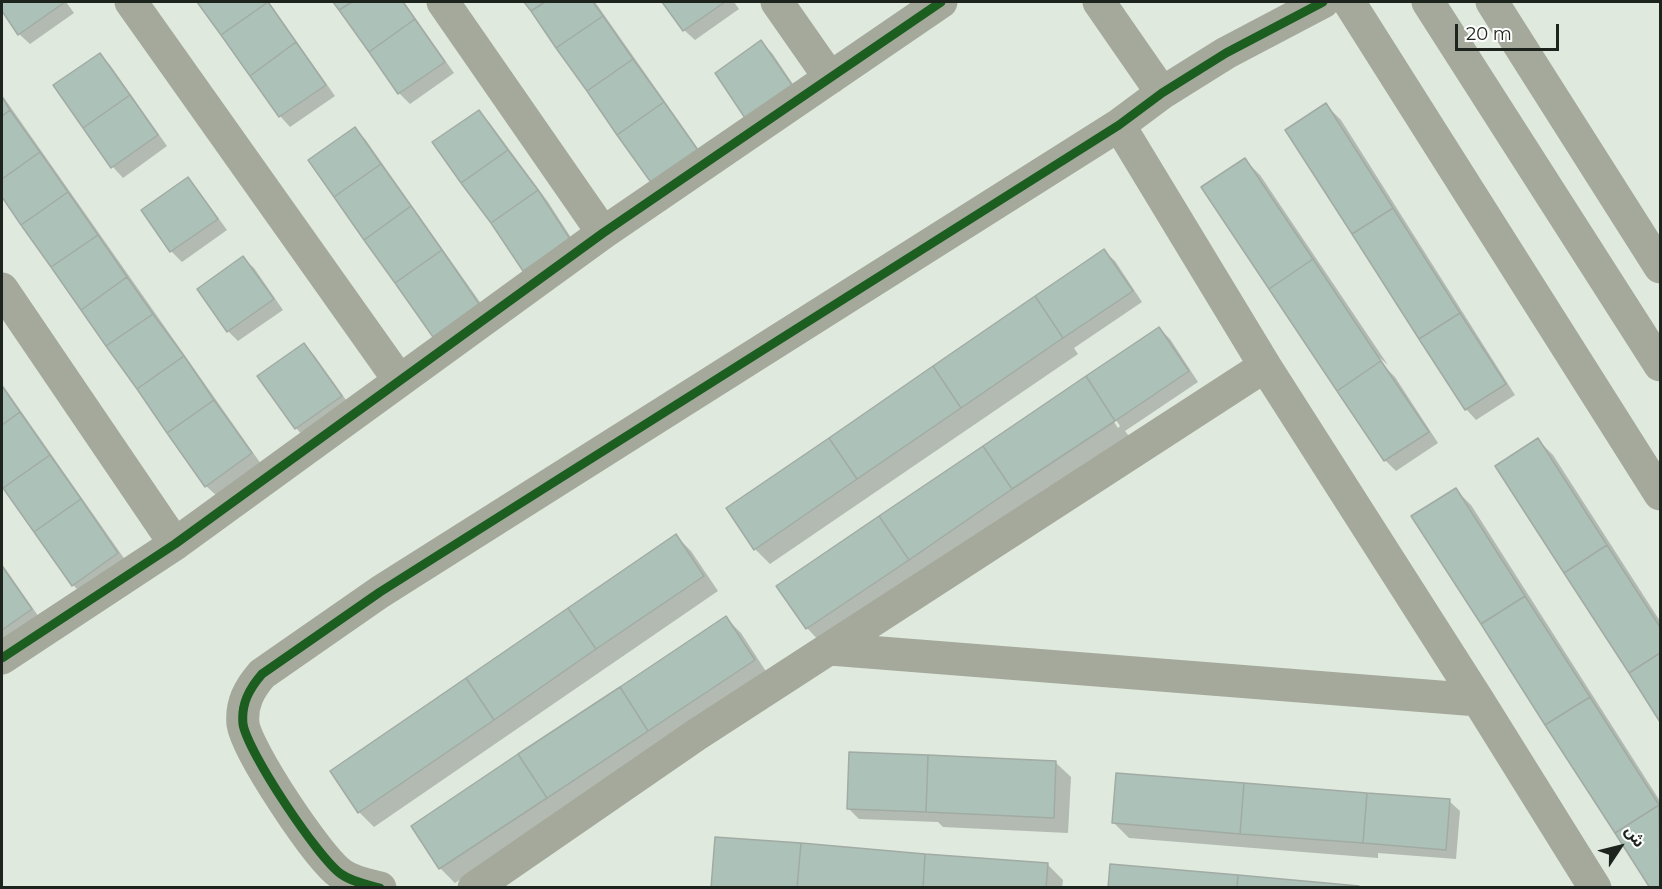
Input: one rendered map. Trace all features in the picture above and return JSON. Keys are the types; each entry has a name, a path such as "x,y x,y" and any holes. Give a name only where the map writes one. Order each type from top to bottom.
{"street":[{"path":"131,2 399,380"},
{"path":"443,2 603,233"},
{"path":"777,2 830,78"},
{"path":"2,658 175,544 603,233 941,2"},
{"path":"1099,2 1161,93"},
{"path":"1226,53 1283,2"},
{"path":"380,888 344,877 331,867 315,847 259,762 246,738 243,711 251,686 262,674 380,592 1119,125 1161,93 1226,53 1323,2"},
{"path":"1349,2 1660,494"},
{"path":"1428,2 1660,365"},
{"path":"1492,2 1660,267"},
{"path":"1119,125 1265,366 1595,888"},
{"path":"2,289 175,544"},
{"path":"474,888 696,735 1265,366"},
{"path":"830,649 1478,700"}],"building":[{"path":"2,2 65,2 18,35 2,11"},
{"path":"197,2 268,2 221,35"},
{"path":"268,2 296,42 250,76 221,35"},
{"path":"333,2 352,2 339,10"},
{"path":"352,2 403,2 415,19 369,52 339,10"},
{"path":"524,2 545,2 531,11"},
{"path":"545,2 593,2 603,16 556,48 531,11"},
{"path":"662,2 725,2 683,31"},
{"path":"603,16 633,59 587,91 556,48"},
{"path":"415,19 445,62 398,94 369,52"},
{"path":"761,40 794,88 747,121 715,73"},
{"path":"296,42 326,85 279,117 250,76"},
{"path":"100,53 130,95 83,128 53,85"},
{"path":"633,59 664,102 617,135 587,91"},
{"path":"130,95 158,135 111,168 83,128"},
{"path":"2,97 10,110 2,116"},
{"path":"664,102 702,156 655,188 617,135"},
{"path":"1326,103 1393,208 1352,234 1285,130"},
{"path":"10,110 40,152 2,179 2,116"},
{"path":"479,110 508,150 461,183 432,142"},
{"path":"355,127 381,164 334,197 308,160"},
{"path":"508,150 538,190 491,223 461,183"},
{"path":"40,152 68,192 21,225 2,197 2,179"},
{"path":"1245,158 1313,259 1269,289 1201,187"},
{"path":"381,164 411,206 364,240 334,197"},
{"path":"188,177 218,219 170,252 141,210"},
{"path":"538,190 570,239 523,271 491,223"},
{"path":"68,192 98,235 51,267 21,225"},
{"path":"411,206 442,250 395,283 364,240"},
{"path":"1393,208 1460,313 1419,339 1352,234"},
{"path":"98,235 127,277 81,310 51,267"},
{"path":"1104,249 1133,291 1063,338 1035,296"},
{"path":"442,250 479,304 433,337 395,283"},
{"path":"243,256 274,299 227,332 197,289"},
{"path":"1313,259 1381,361 1337,391 1269,289"},
{"path":"127,277 153,314 106,346 81,310"},
{"path":"1035,296 1063,338 961,408 933,366"},
{"path":"1460,313 1506,384 1465,410 1419,339"},
{"path":"153,314 184,356 137,389 106,346"},
{"path":"1159,327 1189,371 1115,421 1086,376"},
{"path":"304,343 342,396 295,429 257,376"},
{"path":"184,356 214,400 167,433 137,389"},
{"path":"1381,361 1429,432 1384,461 1337,391"},
{"path":"933,366 961,408 857,479 829,438"},
{"path":"1086,376 1115,421 1012,489 983,446"},
{"path":"2,386 20,412 2,425"},
{"path":"214,400 252,453 205,487 167,433"},
{"path":"20,412 50,455 3,488 2,425"},
{"path":"829,438 857,479 754,550 726,508"},
{"path":"1538,438 1607,545 1564,573 1495,466"},
{"path":"983,446 1012,489 909,560 879,516"},
{"path":"50,455 81,499 34,532 3,488"},
{"path":"1456,488 1525,596 1481,624 1411,516"},
{"path":"81,499 118,553 72,586 34,532"},
{"path":"879,516 909,560 806,629 776,586"},
{"path":"676,534 704,576 596,649 568,608"},
{"path":"1607,545 1660,627 1660,653 1629,673 1564,573"},
{"path":"2,566 32,609 2,630"},
{"path":"1525,596 1590,697 1545,725 1481,624"},
{"path":"568,608 596,649 494,720 466,678"},
{"path":"726,616 755,660 648,731 620,687"},
{"path":"1660,653 1660,722 1629,673"},
{"path":"466,678 494,720 358,813 330,771"},
{"path":"620,687 648,731 547,798 518,754"},
{"path":"1590,697 1659,805 1615,833 1545,725"},
{"path":"849,752 928,755 926,812 847,809"},
{"path":"518,754 547,798 439,869 411,826"},
{"path":"928,755 1056,761 1054,818 926,812"},
{"path":"1116,773 1244,783 1240,834 1112,823"},
{"path":"1244,783 1367,793 1363,843 1240,834"},
{"path":"1367,793 1450,799 1446,850 1363,843"},
{"path":"1659,805 1660,888 1650,888 1615,833"},
{"path":"715,837 801,843 797,888 711,888"},
{"path":"801,843 925,854 923,888 797,888"},
{"path":"925,854 1048,863 1046,888 923,888"},
{"path":"1110,864 1238,875 1237,888 1108,888"},
{"path":"1238,875 1359,886 1359,888 1237,888"}],"cycle path":[{"path":"2,658 175,544 603,233 941,2"},
{"path":"380,888 350,879 330,864 301,827 257,757 247,738 243,724 243,710 253,685 262,674 380,592 1119,125 1162,93 1226,53 1323,2"}]}
